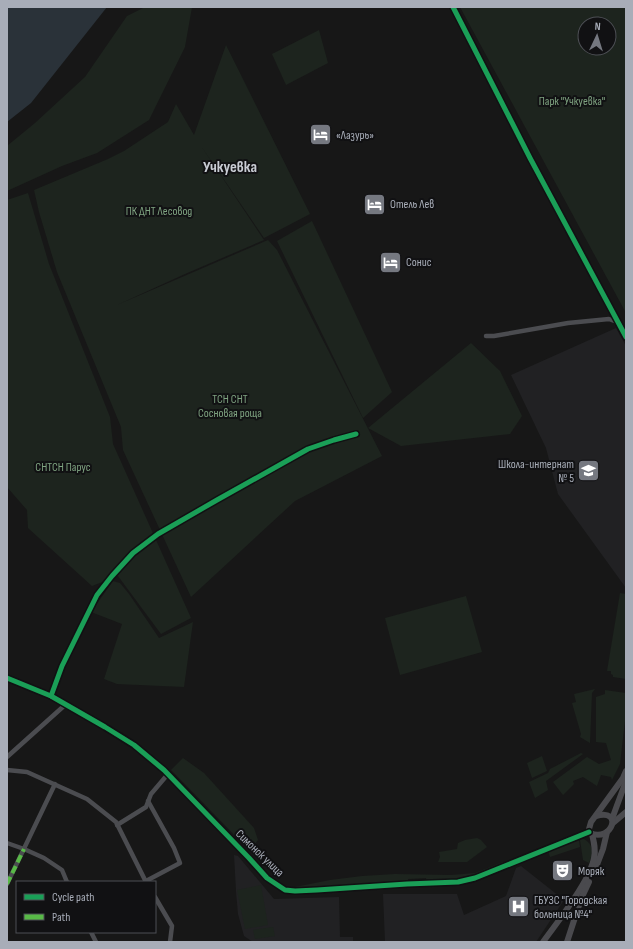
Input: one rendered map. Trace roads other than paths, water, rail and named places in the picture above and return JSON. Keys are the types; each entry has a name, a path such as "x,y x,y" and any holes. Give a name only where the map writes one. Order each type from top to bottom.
{"street":[{"path":"453,7 529,156 626,338"},
{"path":"486,336 494,336 568,323 609,319 617,322"},
{"path":"50,696 62,666 97,595 133,553 158,534 302,453 334,440 356,434"},
{"name":"Симонок улица","path":"7,678 50,696 134,745 168,774 267,878 285,890 317,890 458,882 475,878 590,833"},
{"path":"7,757 65,704"},
{"path":"7,770 27,772 87,799 116,822 146,881"},
{"path":"567,942 578,898 594,858 595,846 589,829 591,822 623,778 626,771"},
{"path":"118,824 146,807 151,794 168,774"},
{"path":"544,942 578,898 598,861 626,781"},
{"path":"7,884 55,784"},
{"path":"148,801 174,848 180,863 148,881"},
{"path":"612,821 626,812"},
{"path":"596,816 608,816 612,821"},
{"path":"590,833 596,835 607,832"},
{"path":"7,843 44,858 62,870 67,881"},
{"path":"156,899 172,926 170,942"},
{"path":"92,933 96,942"}],"place":[{"name":"«Лазурь»","path":"320,135"},
{"name":"Отель Лев","path":"374,204"},
{"name":"Сонис","path":"390,262"},
{"name":"Школа-интернат № 5","path":"589,471"},
{"name":"Моряк","path":"563,871"},
{"name":"ГБУЗС \"Городская больница №4\"","path":"519,907"}],"district":[{"name":"Учкуевка","path":"230,166"}],"park label":[{"name":"Парк \"Учкуевка\"","path":"572,101"},
{"name":"ПК ДНТ Лесовод","path":"159,211"},
{"name":"ТСН СНТ Сосновая роща","path":"230,406"},
{"name":"СНТСН Парус","path":"63,467"}]}
